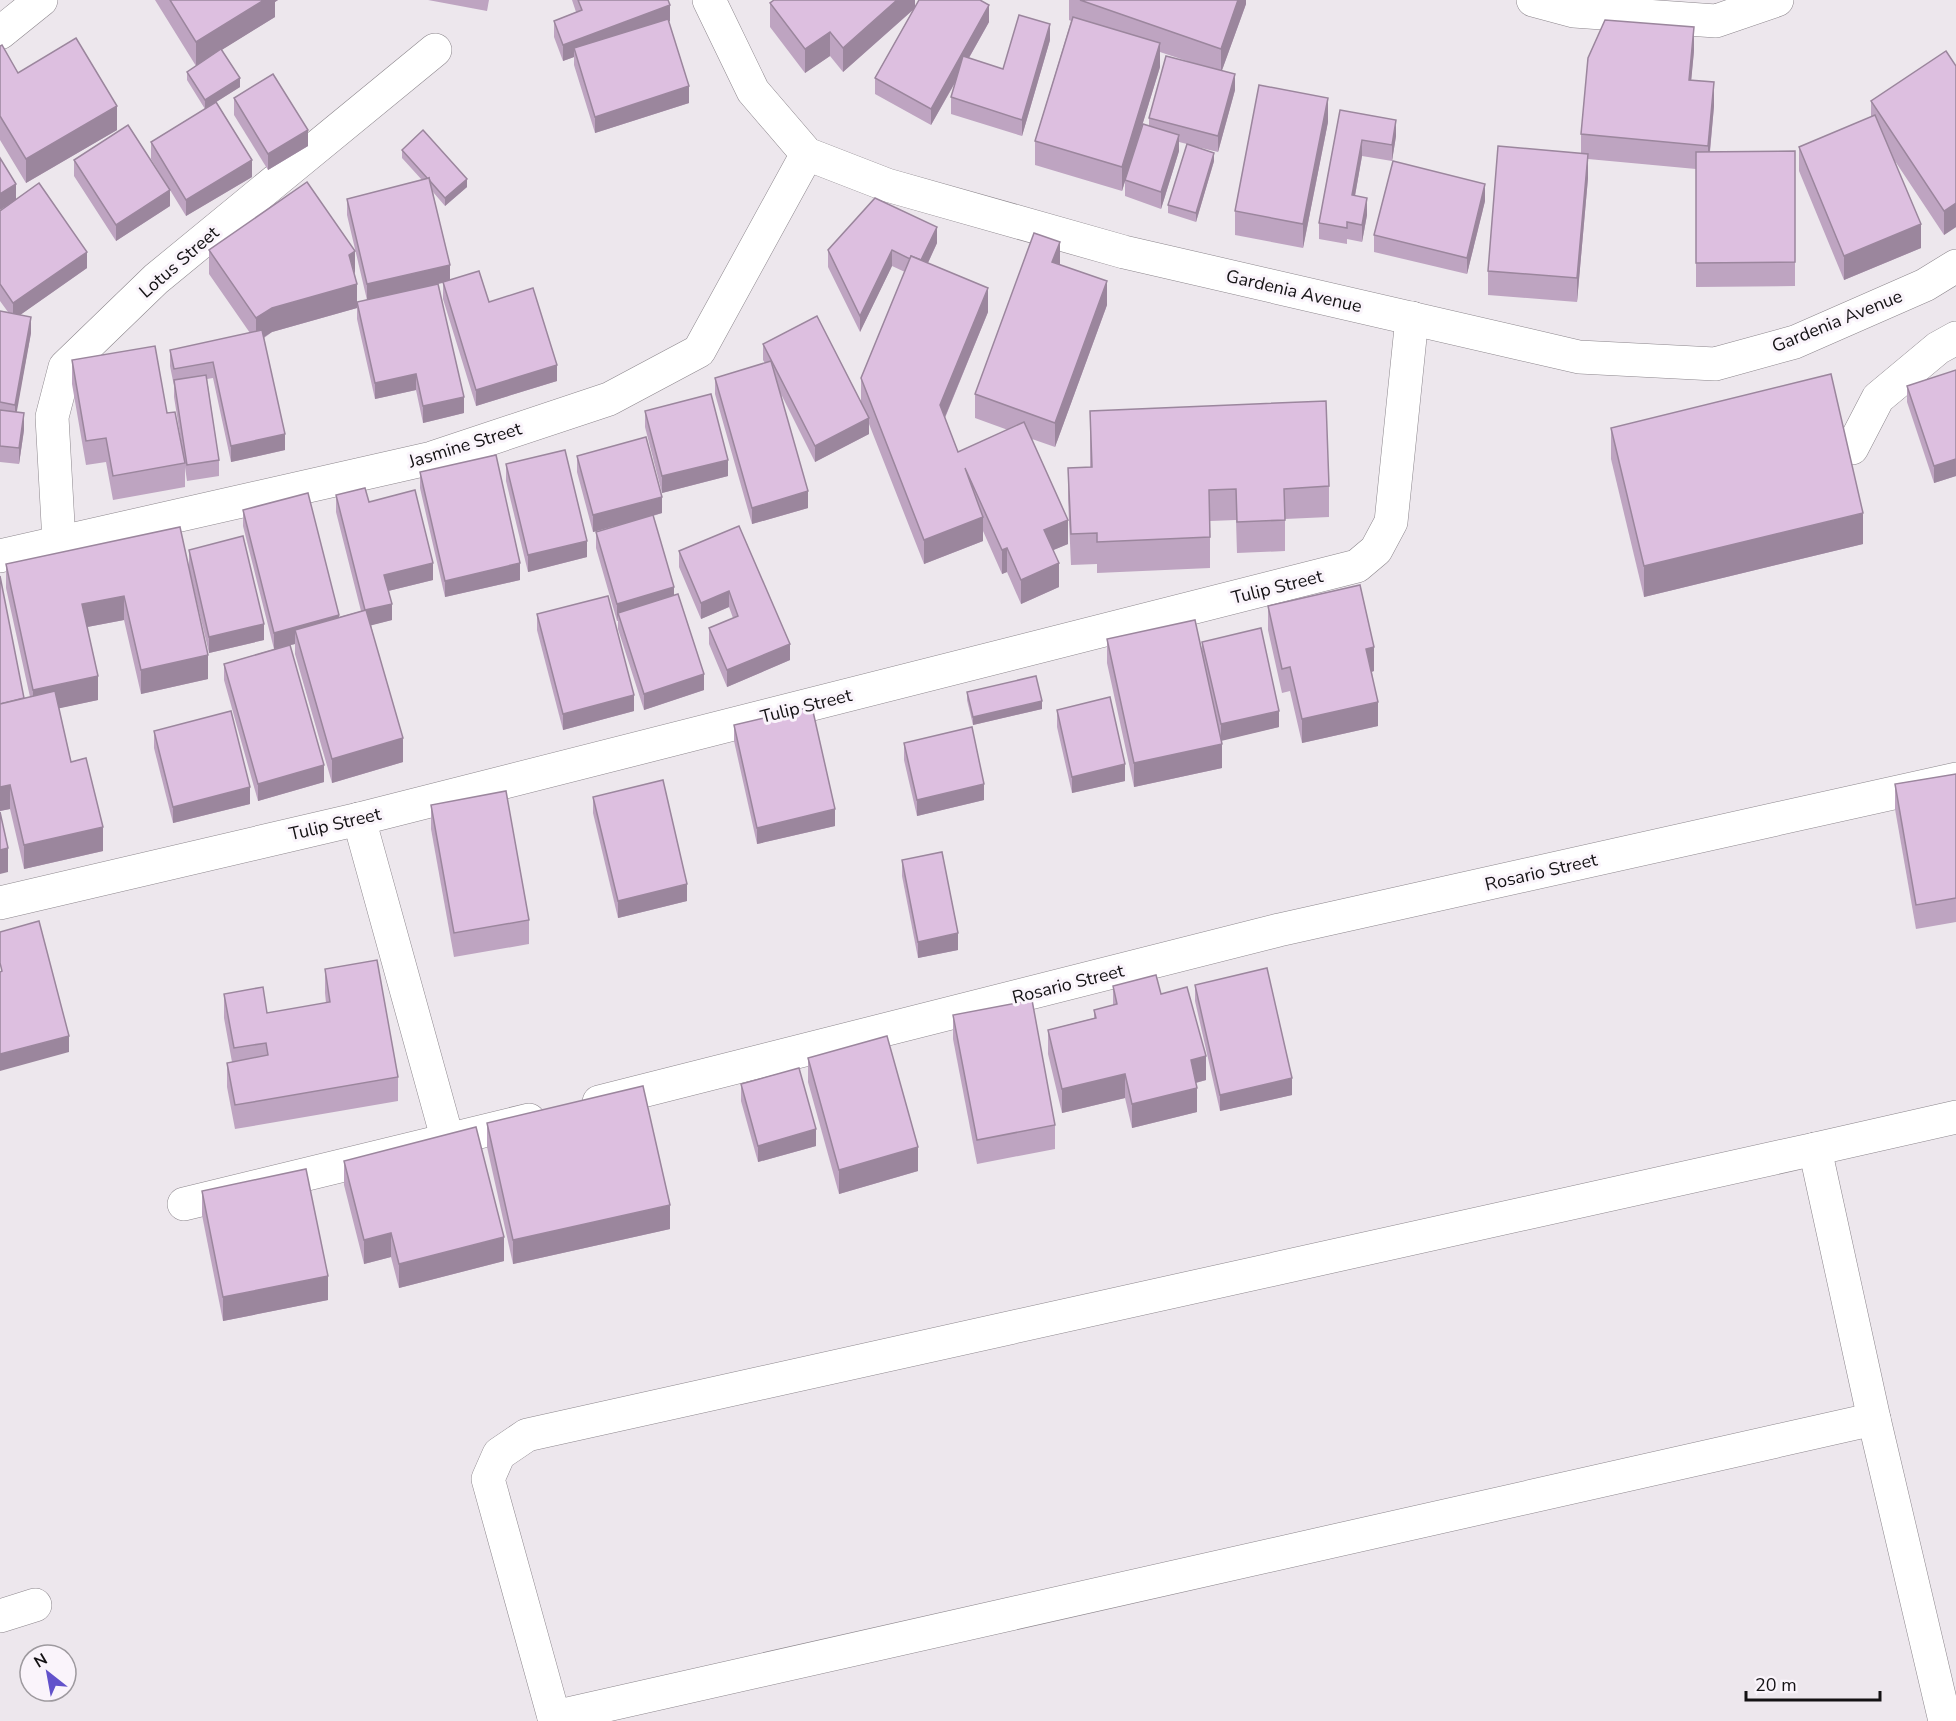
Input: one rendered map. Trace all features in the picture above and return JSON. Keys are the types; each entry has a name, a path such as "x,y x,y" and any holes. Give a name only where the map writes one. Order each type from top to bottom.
{"street":[{"path":"0,33 41,0"},
{"name":"Gardenia Avenue","path":"710,0 753,91 807,154 887,184 1124,252 1579,357 1715,364 1795,342 1925,285 1956,266"},
{"path":"1533,0 1574,11 1716,21 1777,0"},
{"name":"Lotus Street","path":"59,542 52,417 65,367 156,279 435,50"},
{"name":"Jasmine Street","path":"0,556 432,458 609,399 699,351 807,154"},
{"name":"Tulip Street","path":"0,903 359,819 1357,567 1376,550 1391,522 1412,318"},
{"path":"1852,448 1878,398 1938,348 1956,338"},
{"name":"Rosario Street","path":"184,1204 448,1141 1279,930 1956,779"},
{"path":"359,819 448,1141"},
{"path":"1874,1419 555,1719 488,1479 499,1454 526,1436 1956,1117"},
{"path":"1815,1149 1874,1419 1945,1721"},
{"path":"0,1616 35,1605"}],"building":[{"path":"170,0 264,0 196,42"},
{"path":"578,0 668,0 670,5 563,45 554,21 582,10"},
{"path":"774,0 897,0 843,48 830,32 805,49 770,3"},
{"path":"919,0 980,0 989,5 931,109 875,78"},
{"path":"1080,0 1238,0 1221,49"},
{"path":"1019,15 1050,24 1022,120 951,97 963,56 1003,69"},
{"path":"1073,17 1160,43 1122,167 1035,141"},
{"path":"668,19 689,86 595,117 574,48"},
{"path":"1605,20 1694,27 1689,80 1714,82 1708,146 1581,134 1588,58"},
{"path":"76,38 117,106 26,159 0,116 0,46 2,45 18,73"},
{"path":"221,49 240,78 205,100 187,72"},
{"path":"1946,51 1956,66 1956,203 1944,211 1871,101"},
{"path":"1166,56 1235,74 1218,136 1149,118"},
{"path":"273,74 308,130 268,154 234,98"},
{"path":"1259,85 1328,98 1303,224 1235,211"},
{"path":"216,102 252,160 186,200 151,142"},
{"path":"1340,110 1396,120 1392,145 1362,140 1352,195 1367,198 1362,225 1347,222 1347,228 1319,223"},
{"path":"1875,115 1921,224 1844,256 1799,147"},
{"path":"1143,124 1179,135 1161,192 1125,180"},
{"path":"128,125 170,190 116,225 74,160"},
{"path":"423,130 467,179 445,198 402,150"},
{"path":"1187,144 1214,153 1196,213 1168,205"},
{"path":"1498,146 1588,154 1577,278 1488,271"},
{"path":"1795,151 1795,262 1696,263 1696,152"},
{"path":"0,158 16,184 0,194"},
{"path":"1393,161 1485,184 1467,258 1374,235"},
{"path":"429,178 450,265 367,284 347,199"},
{"path":"307,182 355,251 349,255 357,284 272,308 256,318 209,250"},
{"path":"39,183 87,252 13,303 0,284 0,211"},
{"path":"875,198 937,227 921,260 911,256 910,259 892,250 860,316 828,250"},
{"path":"1034,233 1060,242 1052,262 1107,281 1055,423 975,394"},
{"path":"911,256 988,288 940,405 958,452 1024,422 1068,520 1044,530 1059,563 1021,580 1007,548 1002,550 965,468 983,517 924,540 861,378"},
{"path":"479,271 489,302 533,288 557,365 476,390 443,282"},
{"path":"438,284 464,397 423,406 416,374 375,383 357,302"},
{"path":"0,311 31,317 15,405 0,402"},
{"path":"817,316 869,418 815,446 763,344"},
{"path":"262,330 285,434 231,446 213,362 174,369 170,350"},
{"path":"155,346 167,413 175,412 185,463 113,476 106,438 86,441 72,360"},
{"path":"771,361 808,491 752,508 715,378"},
{"path":"1956,370 1956,459 1934,466 1907,386"},
{"path":"1831,374 1863,513 1644,566 1611,428"},
{"path":"206,375 219,460 187,465 174,380"},
{"path":"711,394 728,460 662,476 645,411"},
{"path":"1326,401 1329,486 1284,489 1285,520 1237,522 1236,489 1209,490 1210,537 1097,542 1097,533 1071,534 1068,468 1092,467 1090,411"},
{"path":"0,410 24,413 19,448 0,446"},
{"path":"646,437 662,497 593,515 577,456"},
{"path":"565,450 587,541 528,555 506,464"},
{"path":"496,455 520,563 445,581 420,472"},
{"path":"365,488 369,502 415,490 433,563 384,575 392,604 365,610 336,495"},
{"path":"308,493 339,615 274,633 243,510"},
{"path":"653,515 674,587 617,604 596,532"},
{"path":"739,526 790,644 727,670 709,628 738,616 729,591 701,603 679,551"},
{"path":"180,527 208,655 141,670 124,596 82,604 98,676 33,690 6,564"},
{"path":"243,536 264,624 209,637 189,550"},
{"path":"0,576 24,698 0,704"},
{"path":"1360,585 1374,647 1366,649 1378,702 1302,719 1290,667 1282,669 1268,606"},
{"path":"678,594 704,674 644,694 618,613"},
{"path":"608,596 634,695 563,714 537,614"},
{"path":"366,610 403,738 332,759 295,630"},
{"path":"1195,620 1222,744 1134,763 1107,639"},
{"path":"1261,628 1279,711 1221,724 1202,642"},
{"path":"290,645 324,765 258,784 224,664"},
{"path":"1036,676 1042,701 973,717 967,692"},
{"path":"55,691 71,762 86,758 103,827 24,845 10,785 0,787 0,704"},
{"path":"1110,697 1125,764 1072,777 1057,710"},
{"path":"812,707 835,809 757,828 734,725"},
{"path":"231,711 250,787 173,807 154,731"},
{"path":"972,727 984,784 917,800 904,743"},
{"path":"1956,774 1956,898 1916,905 1895,784"},
{"path":"663,780 687,884 618,901 593,797"},
{"path":"506,791 529,920 454,933 431,805"},
{"path":"0,812 8,848 0,850"},
{"path":"942,852 958,933 918,942 902,860"},
{"path":"39,921 69,1036 0,1054 0,972 2,971 0,932"},
{"path":"377,960 398,1077 235,1105 227,1063 268,1055 266,1043 234,1048 224,994 263,987 267,1013 330,1002 325,969"},
{"path":"1267,968 1292,1078 1220,1095 1195,985"},
{"path":"1156,975 1161,994 1187,987 1206,1056 1191,1060 1197,1088 1132,1104 1125,1074 1062,1089 1048,1030 1096,1018 1094,1010 1117,1004 1113,986"},
{"path":"1032,1000 1055,1125 977,1140 953,1015"},
{"path":"887,1036 918,1147 839,1170 808,1058"},
{"path":"799,1068 816,1129 758,1146 741,1084"},
{"path":"643,1086 670,1205 513,1240 487,1123"},
{"path":"476,1127 504,1237 399,1264 391,1233 364,1240 344,1161"},
{"path":"306,1169 328,1276 223,1297 202,1191"}]}
